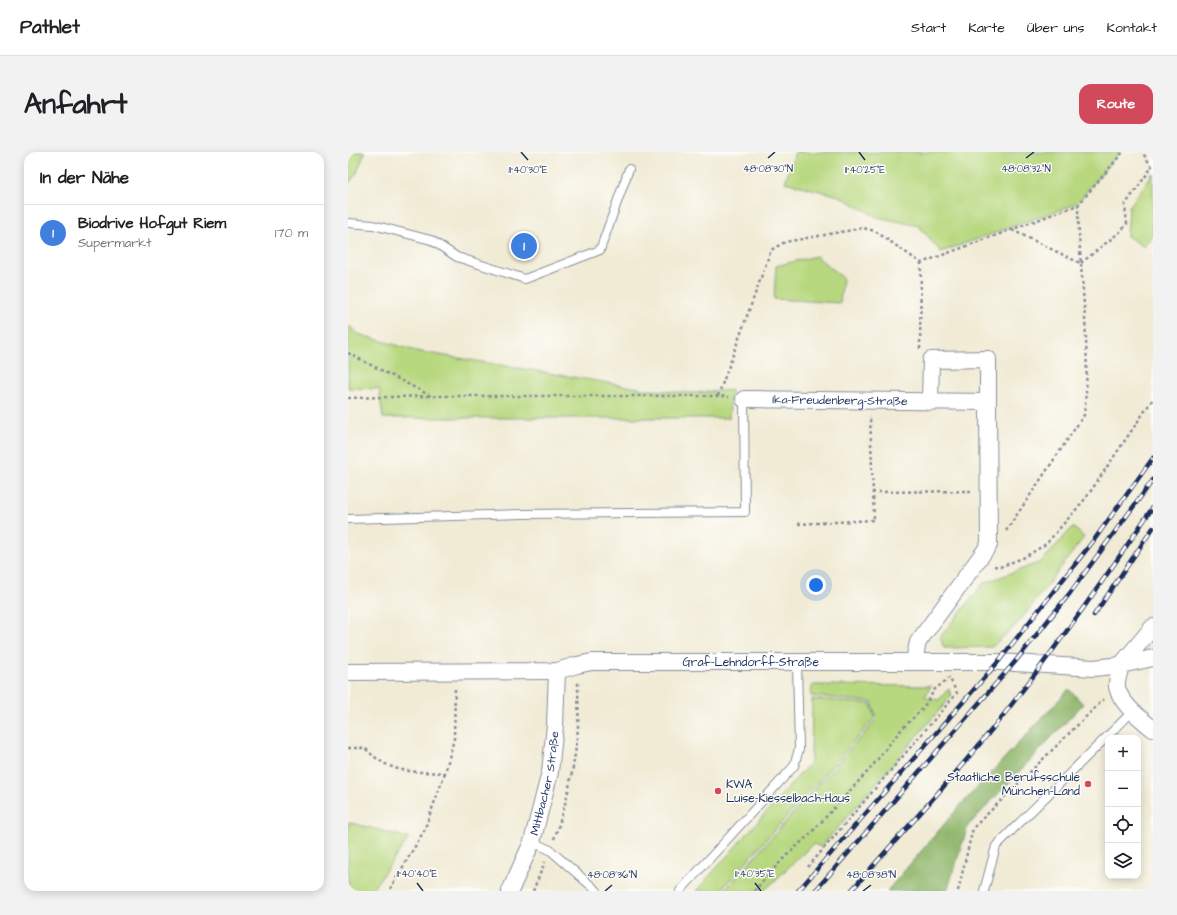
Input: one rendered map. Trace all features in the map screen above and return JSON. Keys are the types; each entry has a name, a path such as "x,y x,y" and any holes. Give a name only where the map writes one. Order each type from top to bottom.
{"street":[{"path":"914,661 918,642 989,545 988,359 931,360 930,402"},
{"name":"Ika-Freudenberg-Straße","path":"744,399 988,402"},
{"path":"1153,627 1121,665 1117,686 1122,697 1135,714 1153,729"},
{"name":"Graf-Lehndorff-Straße","path":"348,672 557,671 592,662 998,662 1094,668 1121,665 1153,658"},
{"name":"Mittbacher Straße","path":"510,891 532,842 550,772 555,724 557,671"}],"lane":[{"path":"348,223 373,224 431,240 457,257 525,279 600,250 630,169"},
{"path":"348,519 523,514 744,512 744,399"},
{"path":"680,891 794,766 799,749 797,662"},
{"path":"984,891 996,846 1135,714"},
{"path":"532,842 550,850 597,891"}],"path":[{"path":"921,263 1078,205 1122,152"},
{"path":"1081,264 1121,231 1126,224 1125,205 1152,167 1142,152"},
{"path":"989,545 1001,537 1012,523 1084,415 1086,392 1084,304 1078,205"},
{"path":"718,396 770,250 785,242 863,228 875,231 921,263"},
{"path":"1012,230 1081,264"},
{"path":"921,263 919,360 931,360"},
{"path":"348,353 431,396"},
{"path":"348,398 431,396 718,396 744,399"},
{"path":"976,564 1000,567 1025,557 1046,544 1086,498 1153,400"},
{"path":"798,524 874,520 870,401"},
{"path":"872,492 988,491"},
{"path":"390,889 424,831 445,773 454,739 455,671"},
{"path":"754,891 782,860 812,832 870,769 899,732 923,708 935,689 948,679 957,693 808,867"},
{"path":"958,891 973,828 1117,686"},
{"path":"348,748 365,748 374,758 383,764 398,770 445,773"}],"green space":[{"path":"348,152 365,152 357,173 348,184"},
{"path":"795,152 1119,152 1078,202 1071,206 941,252 919,226 877,217 839,196 785,182"},
{"path":"1153,173 1153,235 1144,247 1127,236 1129,207"},
{"path":"816,256 843,278 840,303 774,299 776,266"},
{"path":"348,325 358,334 416,351 651,390 693,393 731,390 729,418 383,418 379,389 348,388"},
{"path":"1073,527 1084,537 1020,621 992,647 944,648 940,637 984,583 1041,562"},
{"path":"812,685 931,686 925,697 939,700 949,688 951,697 821,847 813,844 764,891 724,891 877,719 872,702 811,696"},
{"path":"1069,689 1083,704 968,826 947,891 887,891 958,808"},
{"path":"812,699 871,704 875,718 720,891 696,891 811,762"},
{"path":"348,822 409,838 371,891 348,891"}],"railway":[{"path":"798,891 998,662 1094,540 1153,458"},
{"path":"815,891 1014,663 1070,593 1153,480"},
{"path":"851,891 937,794 999,720 1071,626 1153,507"},
{"path":"1094,615 1153,528"}],"place":[{"name":"Biodrive Hofgut Riem","path":"524,246"},
{"name":"Staatliche Berufsschule München-Land","path":"1088,784"},
{"name":"KWA Luise-Kiesselbach-Haus","path":"718,791"}]}
